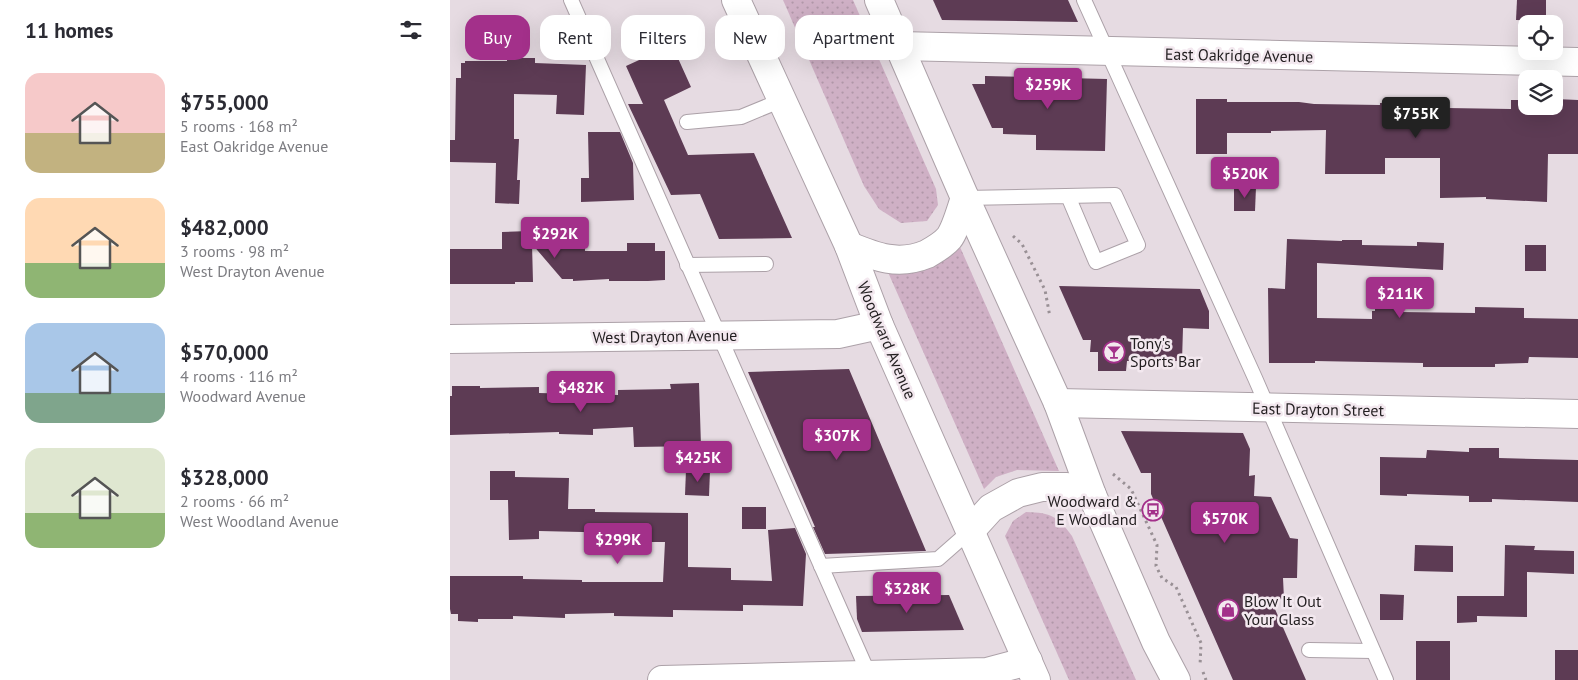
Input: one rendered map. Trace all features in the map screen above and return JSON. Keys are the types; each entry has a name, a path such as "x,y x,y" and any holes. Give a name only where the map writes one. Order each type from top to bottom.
{"street":[{"name":"Woodward Avenue","path":"736,0 849,246 879,325 1032,671"},
{"path":"879,0 886,15"},
{"name":"East Oakridge Avenue","path":"913,46 1578,62"},
{"path":"905,60 1058,403 1092,495 1156,642 1176,680"},
{"path":"849,246 875,257 898,261 918,258 934,251 949,237 966,198"},
{"name":"West Drayton Avenue","path":"450,339 838,334 879,325"},
{"name":"East Drayton Street","path":"1058,403 1578,414"},
{"path":"970,530 991,508 1018,493 1042,487 1067,487 1092,495"},
{"path":"662,680 870,678 1032,671"}],"lane":[{"path":"571,0 870,678"},
{"path":"1084,0 1268,408 1386,680"},
{"path":"688,122 740,116 782,100"},
{"path":"966,198 1115,195 1138,245 1096,262 1068,196"},
{"path":"687,265 766,264"},
{"path":"821,566 938,559 970,530"},
{"path":"1309,650 1373,651"}],"shaded area":[{"path":"783,0 853,0 860,15 795,15 795,28"},
{"path":"809,60 879,60 936,189 938,205 927,221 901,223 879,209 864,186"},
{"path":"960,247 1059,471 1017,470 996,477 984,489 887,270 943,256"},
{"path":"1026,512 1042,513 1053,517 1072,536 1136,680 1069,680 1005,536 1013,521"}],"building":[{"path":"933,0 1068,0 1078,22 942,20"},
{"path":"1517,0 1546,0 1546,15 1518,15 1518,20 1516,20"},
{"path":"535,58 535,63 586,65 584,115 556,114 557,95 514,94 514,139 519,139 517,180 520,180 519,204 495,203 496,163 450,162 450,140 455,140 456,78 461,78 461,63 465,63 465,61 507,61"},
{"path":"639,60 679,60 691,87 664,100 688,155 754,153 792,238 719,239 700,194 671,195 628,104 643,104 626,66"},
{"path":"985,76 1107,79 1105,151 1036,150 1036,135 1003,134 1003,128 992,128 972,84 985,84"},
{"path":"1196,99 1227,99 1227,102 1299,102 1314,104 1447,103 1447,108 1511,109 1511,100 1518,100 1518,115 1563,115 1563,99 1578,100 1578,154 1548,154 1547,202 1486,199 1486,197 1440,198 1440,158 1385,158 1385,174 1325,174 1326,130 1227,133 1227,154 1196,154"},
{"path":"588,132 620,132 633,163 634,200 581,202 581,178 589,178"},
{"path":"1234,187 1256,187 1255,211 1234,211"},
{"path":"584,220 585,251 627,251 627,243 655,243 655,251 665,251 665,280 609,281 609,279 573,281 573,279 562,279 532,244 533,282 515,282 515,284 450,284 450,249 502,249 502,232 560,230 559,221"},
{"path":"1287,239 1362,240 1362,245 1417,246 1417,242 1444,243 1443,270 1317,263 1317,318 1372,319 1375,303 1400,303 1400,312 1475,313 1475,307 1524,308 1524,318 1578,319 1578,358 1529,357 1528,363 1495,364 1495,367 1423,367 1423,363 1315,361 1315,363 1269,363 1268,288 1285,289"},
{"path":"1525,245 1546,245 1546,271 1525,271"},
{"path":"1059,286 1200,289 1209,311 1209,329 1183,328 1182,361 1127,361 1126,371 1098,371 1098,352 1090,352 1091,340 1083,340"},
{"path":"849,369 926,551 825,554 748,372"},
{"path":"699,383 701,446 634,447 633,427 593,429 593,435 559,434 559,432 450,435 450,396 452,396 452,386 480,386 480,388 539,387 539,393 618,395 618,390 671,389 670,384"},
{"path":"1121,431 1243,433 1250,449 1249,476 1255,475 1254,496 1271,497 1290,538 1298,539 1297,578 1283,578 1284,599 1271,600 1306,680 1233,680 1151,494 1151,473 1141,473"},
{"path":"1469,448 1499,448 1499,458 1578,460 1578,502 1492,499 1492,502 1469,502 1469,496 1380,495 1380,457 1426,458 1427,450 1469,452"},
{"path":"686,470 710,471 709,496 685,495"},
{"path":"490,471 515,471 515,477 569,478 568,509 595,509 595,512 688,513 688,567 731,568 731,580 772,581 768,530 795,528 806,554 803,606 743,605 743,611 673,610 673,617 614,616 614,613 565,614 565,618 513,616 513,619 478,619 478,622 458,621 458,614 451,614 450,609 450,576 523,576 523,579 582,580 582,582 663,582 665,542 624,542 625,533 539,531 539,539 509,540 508,500 490,500"},
{"path":"742,507 766,507 766,529 742,529"},
{"path":"1415,545 1453,546 1453,572 1414,571"},
{"path":"1505,545 1535,546 1534,550 1574,551 1574,574 1527,572 1527,617 1477,616 1477,622 1457,623 1457,596 1504,596"},
{"path":"1380,594 1404,595 1403,620 1380,620"},
{"path":"949,595 964,630 862,632 857,619 856,596"},
{"path":"1416,641 1450,641 1450,680 1416,680"},
{"path":"1555,650 1578,650 1578,680 1555,680"}],"place":[{"name":"Tony's Sports Bar","path":"1114,352"},
{"name":"Woodward & E Woodland","path":"1153,510"},
{"name":"Blow It Out Your Glass","path":"1228,610"}]}
